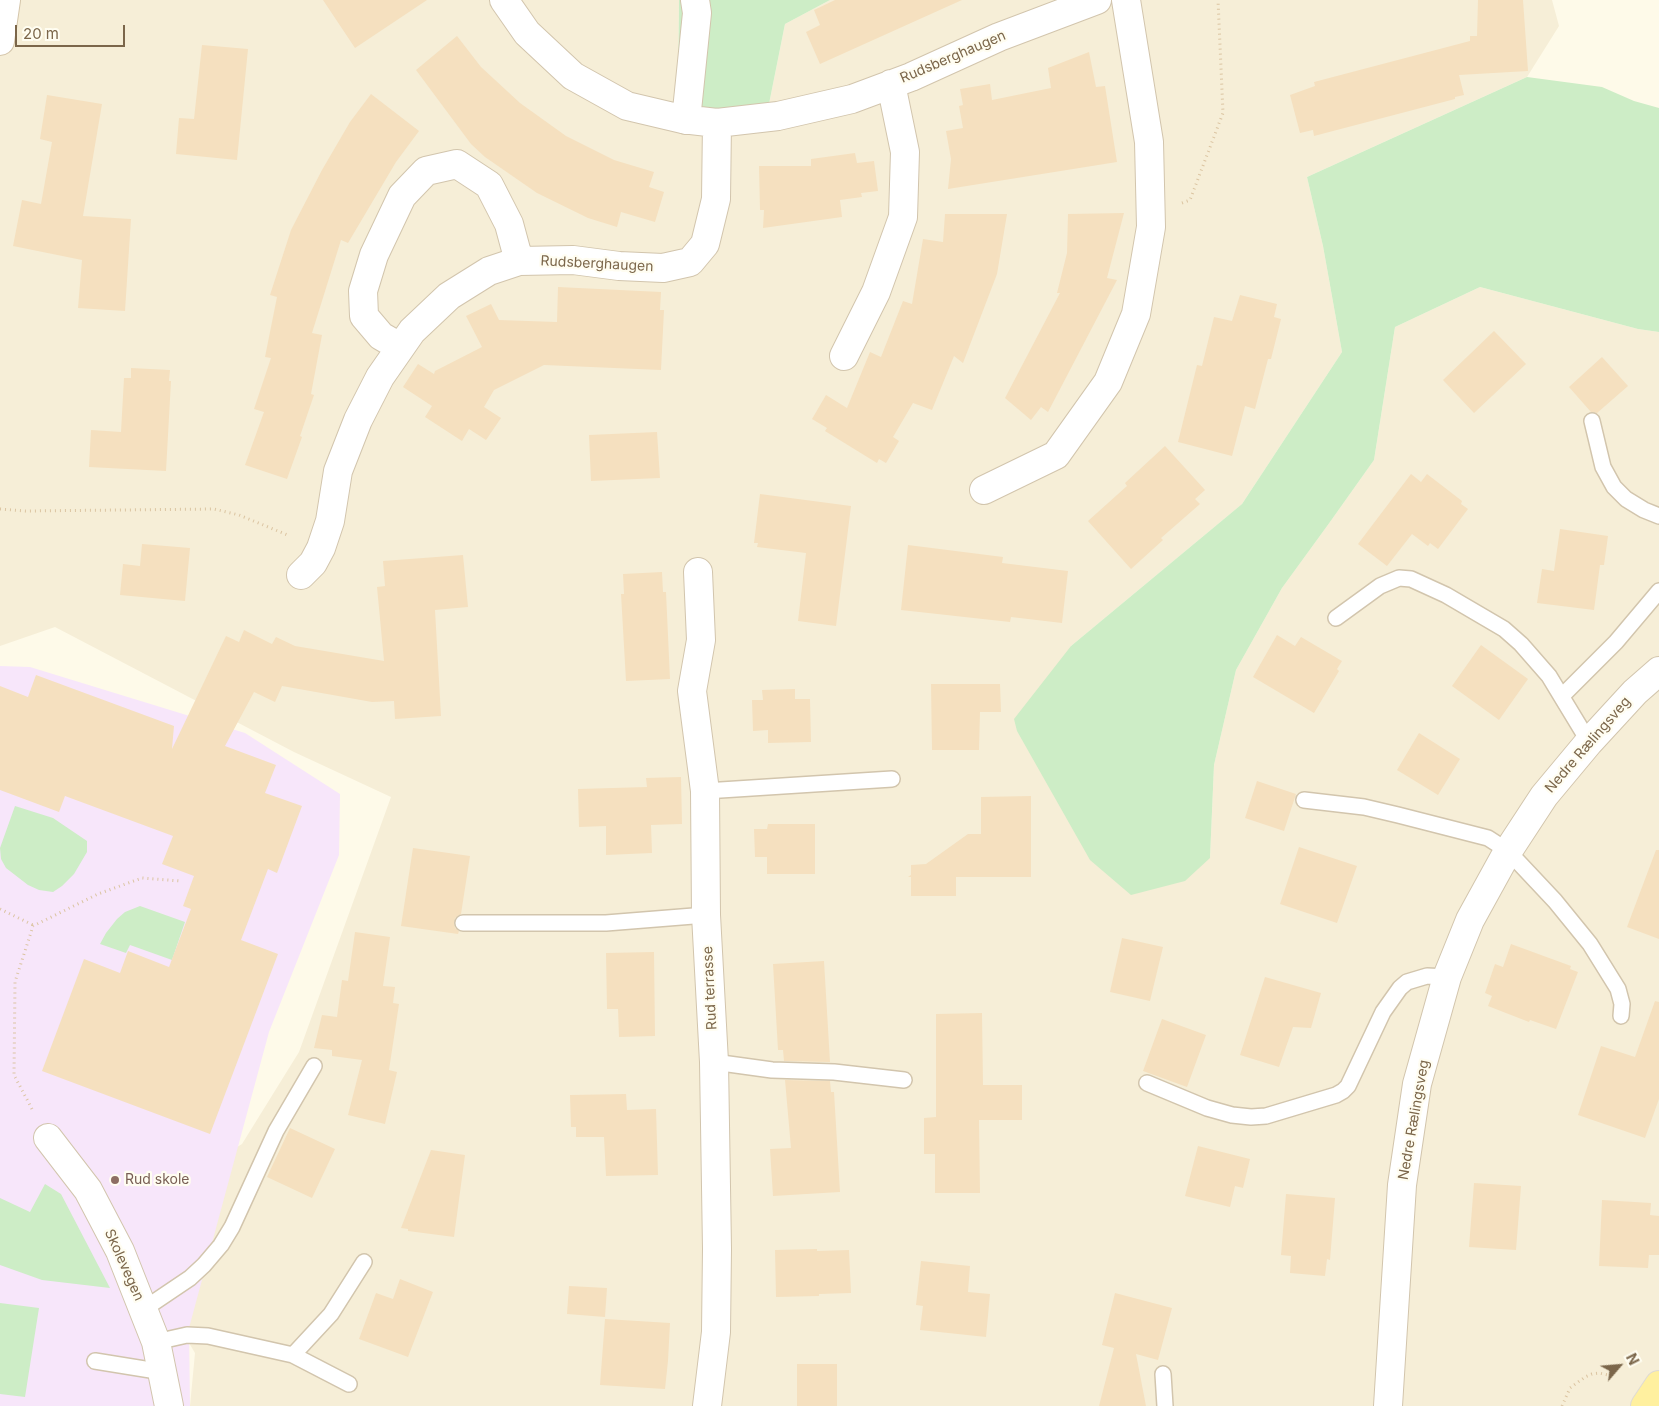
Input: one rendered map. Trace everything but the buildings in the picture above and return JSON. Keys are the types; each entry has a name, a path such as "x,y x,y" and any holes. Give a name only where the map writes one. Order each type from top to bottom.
{"main road":[{"path":"1645,1406 1659,1386"}],"street":[{"path":"0,41 6,0"},
{"name":"Rudsberghaugen","path":"504,0 527,33 573,76 627,106 686,120 717,123 778,116 852,99 912,77 999,37 1097,0"},
{"path":"686,120 697,14 695,0"},
{"path":"984,490 1056,455 1108,382 1136,314 1151,226 1149,142 1126,0"},
{"path":"844,356 876,292 903,217 904,152 891,84"},
{"name":"Rudsberghaugen","path":"301,575 313,563 321,548 330,521 338,471 355,429 380,377 412,331 449,296 489,271 519,261 573,260 619,266 663,268 690,262 705,244 716,200 717,123"},
{"path":"400,347 381,336 364,316 363,291 374,255 402,196 426,171 457,164 489,185 509,224 519,261"},
{"name":"Rud terrasse","path":"698,572 701,640 692,691 704,792 706,915 714,1062 716,1332 707,1406"},
{"name":"Nedre Rælingsveg","path":"1388,1406 1402,1185 1417,1084 1447,977 1470,920 1508,851 1544,796 1588,742 1635,692 1659,671"},
{"name":"Skolevegen","path":"48,1138 88,1190 120,1251 156,1342 170,1406"}],"lane":[{"path":"1592,421 1603,467 1614,486 1626,499 1644,510 1659,516"},
{"path":"1336,618 1380,586 1399,578 1411,579 1446,595 1504,629 1521,644 1549,676 1588,742"},
{"path":"1562,696 1616,642 1659,591"},
{"path":"704,792 892,779"},
{"path":"1304,800 1364,807 1398,815 1488,838 1508,851 1555,901 1590,944 1618,989 1622,1004 1620,1016"},
{"path":"463,923 606,923 706,915"},
{"path":"1147,1082 1207,1108 1232,1115 1251,1117 1266,1116 1336,1095 1348,1086 1383,1012 1400,988 1406,982 1426,976 1447,977"},
{"path":"714,1062 772,1070 834,1072 904,1080"},
{"path":"144,1309 190,1278 221,1245 232,1227 276,1131 314,1066"},
{"path":"293,1355 331,1314 364,1262"},
{"path":"156,1342 187,1335 208,1336 293,1355 349,1384"},
{"path":"95,1361 163,1372"},
{"path":"1163,1374 1165,1406"}],"path":[{"path":"1150,213 1190,200 1223,113 1218,0"},
{"path":"0,509 25,511 214,509 239,514 321,548"},
{"path":"48,1138 14,1075 14,982 33,926 98,894 142,878 180,881"},
{"path":"0,909 33,926"},
{"path":"1562,1406 1570,1388 1584,1377 1599,1373 1613,1376"}],"shaded area":[{"path":"0,0 679,0 678,106 768,109 785,24 830,0 1552,0 1559,26 1527,77 1307,177 1323,246 1342,352 1242,504 1071,646 1210,858 1214,765 1236,670 1282,588 1374,460 1395,327 1480,287 1638,329 1659,332 1659,1377 1638,1406 190,1406 195,1353 173,1316 141,1207 242,1144 299,1052 391,797 294,752 55,627 0,646"},
{"name":"Rud skole","path":"0,666 30,667 245,733 340,794 339,855 269,1032 189,1328 190,1406 0,1406"}],"green space":[{"path":"679,0 830,0 785,24 768,109 721,118 678,107"},
{"path":"1527,77 1602,87 1634,101 1659,108 1659,332 1638,329 1480,287 1395,327 1374,460 1282,588 1236,670 1214,765 1210,858 1185,881 1131,895 1090,860 1017,731 1014,719 1071,646 1242,504 1342,352 1323,246 1307,177"},
{"path":"15,806 53,818 87,841 87,852 74,874 53,892 39,890 28,885 6,868 1,859 0,848"},
{"path":"140,906 185,922 172,960 130,945 126,953 100,944 117,919 125,912"},
{"path":"45,1184 61,1194 110,1288 42,1280 0,1265 0,1198 30,1212"},
{"path":"0,1303 39,1308 25,1397 0,1394"}],"place":[{"name":"Rud skole","path":"115,1180"}]}
